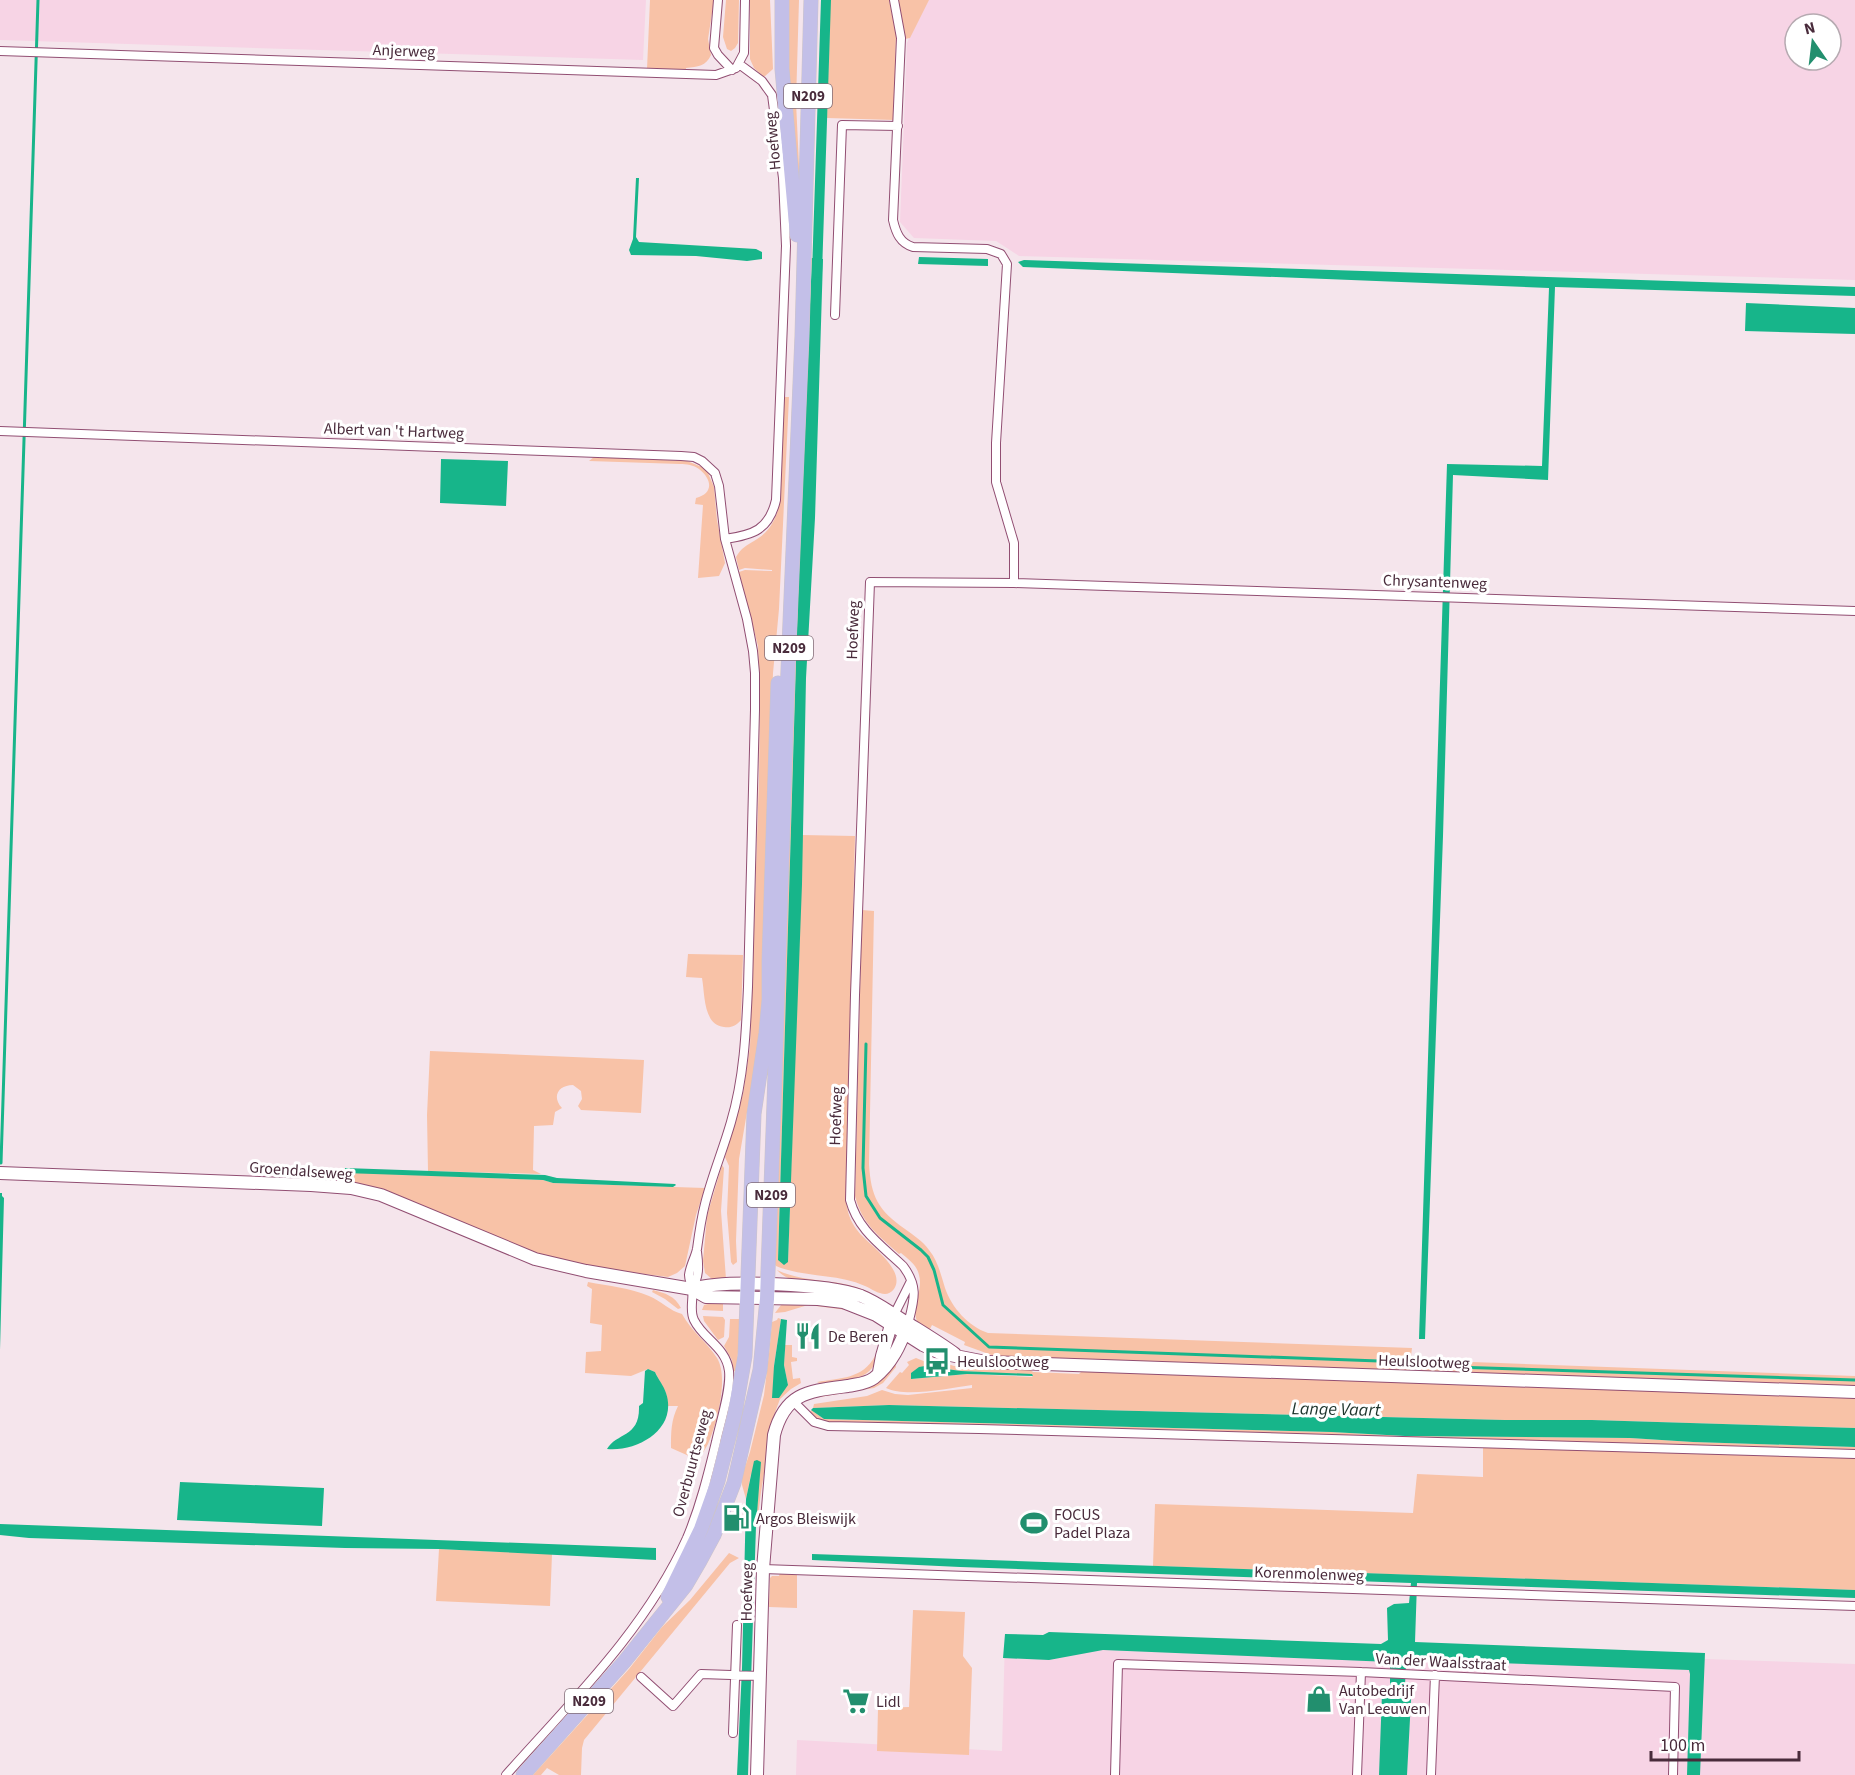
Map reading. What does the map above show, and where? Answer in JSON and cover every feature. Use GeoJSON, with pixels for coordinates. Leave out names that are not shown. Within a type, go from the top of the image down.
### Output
{"type":"FeatureCollection","features":[{"type":"Feature","properties":{"kind":"main road","name":"Hoefweg"},"geometry":{"type":"LineString","coordinates":[[747,1292],[754,1114],[769,1000],[776,751],[797,235],[782,69],[782,0]]}},
{"type":"Feature","properties":{"kind":"main road","name":"Hoefweg"},"geometry":{"type":"LineString","coordinates":[[767,1292],[802,336],[811,0]]}},
{"type":"Feature","properties":{"kind":"main road","name":"Overbuurtseweg"},"geometry":{"type":"LineString","coordinates":[[653,1625],[693,1547],[718,1481],[735,1413],[745,1356],[747,1292]]}},
{"type":"Feature","properties":{"kind":"main road","name":"Overbuurtseweg"},"geometry":{"type":"LineString","coordinates":[[523,1775],[624,1662],[686,1585],[714,1535],[734,1483],[760,1370],[767,1292]]}},
{"type":"Feature","properties":{"kind":"street"},"geometry":{"type":"LineString","coordinates":[[718,0],[714,48],[718,56],[732,70],[739,64],[744,52],[745,0]]}},
{"type":"Feature","properties":{"kind":"street"},"geometry":{"type":"LineString","coordinates":[[894,0],[901,38],[893,220],[895,229],[902,241],[913,247],[987,249],[1001,254],[1007,264],[996,443],[996,482],[1014,543],[1014,583]]}},
{"type":"Feature","properties":{"kind":"street","name":"Anjerweg"},"geometry":{"type":"LineString","coordinates":[[0,51],[686,75],[716,75],[732,70]]}},
{"type":"Feature","properties":{"kind":"street","name":"Hoefweg"},"geometry":{"type":"LineString","coordinates":[[725,539],[751,534],[764,526],[776,501],[786,246],[783,178],[772,95],[762,81],[739,64]]}},
{"type":"Feature","properties":{"kind":"street"},"geometry":{"type":"LineString","coordinates":[[835,315],[842,125],[898,126]]}},
{"type":"Feature","properties":{"kind":"street","name":"Albert van 't Hartweg"},"geometry":{"type":"LineString","coordinates":[[0,431],[694,457],[715,473],[719,486],[725,539]]}},
{"type":"Feature","properties":{"kind":"street"},"geometry":{"type":"LineString","coordinates":[[692,1289],[698,1279],[699,1266],[696,1250],[705,1205],[736,1101],[743,1065],[747,1020],[755,673],[747,619],[725,539]]}},
{"type":"Feature","properties":{"kind":"street","name":"Hoefweg"},"geometry":{"type":"LineString","coordinates":[[911,1281],[903,1266],[875,1241],[858,1221],[850,1200],[870,582],[1014,583]]}},
{"type":"Feature","properties":{"kind":"street","name":"Chrysantenweg"},"geometry":{"type":"LineString","coordinates":[[1014,583],[1855,611]]}},
{"type":"Feature","properties":{"kind":"street","name":"Groendalseweg"},"geometry":{"type":"LineString","coordinates":[[0,1173],[351,1188],[390,1198],[535,1259],[586,1271],[692,1289],[707,1285],[747,1292],[767,1292]]}},
{"type":"Feature","properties":{"kind":"street"},"geometry":{"type":"LineString","coordinates":[[879,1372],[893,1319],[911,1281]]}},
{"type":"Feature","properties":{"kind":"street"},"geometry":{"type":"LineString","coordinates":[[911,1281],[915,1288],[915,1296],[906,1328],[892,1360],[874,1378],[866,1382],[810,1392],[793,1401],[814,1422],[828,1426],[1855,1454]]}},
{"type":"Feature","properties":{"kind":"street","name":"Heulslootweg"},"geometry":{"type":"LineString","coordinates":[[767,1292],[824,1288],[860,1296],[881,1306],[923,1345],[940,1353],[986,1362],[1855,1392]]}},
{"type":"Feature","properties":{"kind":"street","name":"Overbuurtseweg"},"geometry":{"type":"LineString","coordinates":[[506,1775],[638,1623],[658,1594],[688,1536],[705,1487],[726,1400],[729,1372],[725,1358],[717,1346],[694,1321],[692,1289]]}},
{"type":"Feature","properties":{"kind":"street","name":"Hoefweg"},"geometry":{"type":"LineString","coordinates":[[757,1775],[757,1675],[774,1435],[783,1412],[793,1401]]}},
{"type":"Feature","properties":{"kind":"street","name":"Korenmolenweg"},"geometry":{"type":"LineString","coordinates":[[763,1569],[1855,1606]]}},
{"type":"Feature","properties":{"kind":"street","name":"Hoefweg"},"geometry":{"type":"LineString","coordinates":[[733,1733],[738,1675],[737,1625]]}},
{"type":"Feature","properties":{"kind":"street","name":"Van der Waalsstraat"},"geometry":{"type":"LineString","coordinates":[[1115,1775],[1118,1664],[1390,1673],[1675,1687],[1673,1775]]}},
{"type":"Feature","properties":{"kind":"street"},"geometry":{"type":"LineString","coordinates":[[1358,1775],[1361,1672]]}},
{"type":"Feature","properties":{"kind":"street"},"geometry":{"type":"LineString","coordinates":[[640,1677],[674,1706],[701,1674],[757,1675]]}},
{"type":"Feature","properties":{"kind":"street"},"geometry":{"type":"LineString","coordinates":[[1431,1775],[1435,1675]]}},
{"type":"Feature","properties":{"kind":"shaded area"},"geometry":{"type":"Polygon","coordinates":[[[0,0],[646,0],[643,60],[0,40],[0,0]]]}},
{"type":"Feature","properties":{"kind":"shaded area"},"geometry":{"type":"Polygon","coordinates":[[[650,0],[714,0],[708,39],[711,55],[707,62],[686,68],[686,70],[647,69],[650,0]]]}},
{"type":"Feature","properties":{"kind":"shaded area"},"geometry":{"type":"Polygon","coordinates":[[[726,0],[739,0],[738,43],[731,51],[727,49],[723,37],[726,0]]]}},
{"type":"Feature","properties":{"kind":"shaded area"},"geometry":{"type":"Polygon","coordinates":[[[750,0],[770,0],[773,69],[764,77],[754,68],[750,59],[750,0]]]}},
{"type":"Feature","properties":{"kind":"shaded area"},"geometry":{"type":"Polygon","coordinates":[[[786,0],[799,0],[796,102],[801,207],[789,78],[786,0]]]}},
{"type":"Feature","properties":{"kind":"shaded area"},"geometry":{"type":"Polygon","coordinates":[[[830,0],[889,0],[896,34],[894,120],[827,118],[830,0]]]}},
{"type":"Feature","properties":{"kind":"shaded area"},"geometry":{"type":"Polygon","coordinates":[[[898,0],[929,0],[910,38],[905,39],[898,0]]]}},
{"type":"Feature","properties":{"kind":"shaded area"},"geometry":{"type":"Polygon","coordinates":[[[926,0],[1855,0],[1855,280],[1019,256],[996,241],[914,238],[900,222],[907,43],[926,0]]]}},
{"type":"Feature","properties":{"kind":"shaded area"},"geometry":{"type":"Polygon","coordinates":[[[636,178],[639,178],[636,237],[639,242],[756,249],[762,252],[762,259],[747,261],[696,256],[631,255],[629,250],[633,239],[636,178]]]}},
{"type":"Feature","properties":{"kind":"shaded area"},"geometry":{"type":"Polygon","coordinates":[[[808,257],[812,258],[799,562],[778,1260],[788,1262],[802,835],[855,836],[846,1200],[849,1216],[855,1227],[884,1257],[895,1273],[897,1281],[894,1289],[887,1294],[843,1279],[787,1270],[776,1266],[773,1261],[808,257]]]}},
{"type":"Feature","properties":{"kind":"shaded area"},"geometry":{"type":"Polygon","coordinates":[[[919,257],[988,259],[988,266],[918,264],[919,257]]]}},
{"type":"Feature","properties":{"kind":"shaded area"},"geometry":{"type":"Polygon","coordinates":[[[812,258],[823,259],[815,518],[806,678],[802,884],[788,1262],[784,1265],[778,1260],[799,562],[812,258]]]}},
{"type":"Feature","properties":{"kind":"shaded area"},"geometry":{"type":"Polygon","coordinates":[[[1024,260],[1855,287],[1855,296],[1555,287],[1548,480],[1453,475],[1425,1339],[1419,1339],[1447,464],[1542,466],[1549,288],[1023,267],[1018,262],[1024,260]]]}},
{"type":"Feature","properties":{"kind":"shaded area"},"geometry":{"type":"Polygon","coordinates":[[[1746,303],[1855,308],[1855,334],[1745,331],[1746,303]]]}},
{"type":"Feature","properties":{"kind":"shaded area"},"geometry":{"type":"Polygon","coordinates":[[[784,397],[789,397],[779,609],[773,673],[762,1002],[759,1042],[739,1159],[737,1262],[733,1265],[727,1213],[729,1166],[725,1157],[743,1094],[750,1047],[760,699],[758,646],[739,572],[745,570],[772,571],[745,568],[739,570],[736,557],[744,547],[764,533],[772,524],[777,513],[780,501],[784,397]]]}},
{"type":"Feature","properties":{"kind":"shaded area"},"geometry":{"type":"Polygon","coordinates":[[[594,457],[687,461],[702,467],[708,473],[714,487],[725,563],[719,576],[698,578],[703,505],[695,504],[696,498],[708,490],[709,482],[704,473],[685,464],[589,461],[594,457]]]}},
{"type":"Feature","properties":{"kind":"shaded area"},"geometry":{"type":"Polygon","coordinates":[[[441,459],[508,461],[506,506],[440,503],[441,459]]]}},
{"type":"Feature","properties":{"kind":"shaded area"},"geometry":{"type":"Polygon","coordinates":[[[862,910],[874,911],[869,1164],[874,1194],[888,1215],[927,1247],[939,1268],[948,1295],[956,1309],[967,1321],[988,1333],[1412,1348],[1409,1372],[997,1357],[964,1345],[965,1342],[932,1325],[929,1331],[919,1325],[915,1312],[920,1288],[918,1271],[909,1260],[884,1241],[866,1222],[855,1196],[862,910]]]}},
{"type":"Feature","properties":{"kind":"shaded area"},"geometry":{"type":"Polygon","coordinates":[[[688,954],[743,955],[741,1020],[735,1025],[724,1027],[712,1021],[706,1008],[702,978],[686,977],[688,954]]]}},
{"type":"Feature","properties":{"kind":"shaded area"},"geometry":{"type":"Polygon","coordinates":[[[430,1051],[644,1060],[641,1113],[581,1110],[578,1106],[582,1099],[581,1091],[573,1085],[568,1085],[558,1092],[557,1099],[562,1108],[555,1112],[553,1125],[534,1126],[533,1170],[541,1174],[428,1171],[427,1115],[430,1051]]]}},
{"type":"Feature","properties":{"kind":"shaded area"},"geometry":{"type":"Polygon","coordinates":[[[722,1165],[724,1168],[721,1211],[726,1279],[713,1280],[705,1273],[703,1261],[707,1216],[722,1165]]]}},
{"type":"Feature","properties":{"kind":"shaded area"},"geometry":{"type":"Polygon","coordinates":[[[345,1168],[545,1175],[557,1178],[676,1185],[673,1187],[553,1183],[543,1180],[345,1173],[345,1168]]]}},
{"type":"Feature","properties":{"kind":"shaded area"},"geometry":{"type":"Polygon","coordinates":[[[342,1169],[345,1172],[543,1180],[553,1183],[705,1188],[696,1215],[685,1266],[668,1277],[598,1268],[545,1257],[344,1182],[342,1169]]]}},
{"type":"Feature","properties":{"kind":"shaded area"},"geometry":{"type":"Polygon","coordinates":[[[0,1193],[4,1198],[0,1350],[0,1193]]]}},
{"type":"Feature","properties":{"kind":"shaded area"},"geometry":{"type":"Polygon","coordinates":[[[777,1270],[803,1278],[856,1287],[882,1300],[842,1285],[804,1282],[789,1278],[777,1270]]]}},
{"type":"Feature","properties":{"kind":"shaded area"},"geometry":{"type":"Polygon","coordinates":[[[588,1282],[642,1293],[682,1314],[717,1358],[722,1377],[718,1413],[707,1446],[698,1460],[671,1448],[671,1431],[678,1406],[668,1406],[666,1393],[655,1372],[648,1369],[631,1376],[585,1373],[586,1352],[601,1351],[602,1325],[590,1323],[592,1289],[587,1286],[588,1282]]]}},
{"type":"Feature","properties":{"kind":"shaded area"},"geometry":{"type":"Polygon","coordinates":[[[653,1290],[673,1298],[681,1308],[678,1309],[652,1292],[653,1290]]]}},
{"type":"Feature","properties":{"kind":"shaded area"},"geometry":{"type":"Polygon","coordinates":[[[793,1302],[850,1308],[847,1310],[808,1305],[775,1313],[781,1305],[793,1302]]]}},
{"type":"Feature","properties":{"kind":"shaded area"},"geometry":{"type":"Polygon","coordinates":[[[723,1304],[723,1311],[702,1310],[704,1305],[723,1304]]]}},
{"type":"Feature","properties":{"kind":"shaded area"},"geometry":{"type":"Polygon","coordinates":[[[703,1316],[723,1317],[725,1320],[724,1337],[718,1340],[704,1321],[703,1316]]]}},
{"type":"Feature","properties":{"kind":"shaded area"},"geometry":{"type":"Polygon","coordinates":[[[778,1318],[781,1319],[774,1366],[788,1385],[784,1365],[785,1345],[792,1345],[792,1357],[797,1358],[797,1361],[791,1362],[793,1379],[800,1378],[801,1383],[780,1399],[773,1418],[758,1517],[756,1516],[758,1495],[751,1474],[746,1499],[742,1476],[764,1395],[772,1322],[778,1318]]]}},
{"type":"Feature","properties":{"kind":"shaded area"},"geometry":{"type":"Polygon","coordinates":[[[730,1319],[739,1319],[741,1326],[736,1371],[733,1371],[732,1360],[724,1346],[729,1337],[730,1319]]]}},
{"type":"Feature","properties":{"kind":"shaded area"},"geometry":{"type":"Polygon","coordinates":[[[781,1319],[787,1320],[784,1365],[788,1385],[779,1398],[772,1398],[774,1366],[781,1319]]]}},
{"type":"Feature","properties":{"kind":"shaded area"},"geometry":{"type":"Polygon","coordinates":[[[877,1356],[874,1365],[869,1371],[855,1379],[821,1384],[817,1382],[857,1373],[870,1364],[877,1356]]]}},
{"type":"Feature","properties":{"kind":"shaded area"},"geometry":{"type":"Polygon","coordinates":[[[916,1358],[931,1364],[932,1362],[954,1366],[1029,1368],[1033,1372],[1079,1374],[1083,1370],[1855,1397],[1855,1428],[889,1405],[813,1408],[814,1404],[867,1396],[882,1390],[908,1395],[972,1388],[972,1385],[905,1392],[886,1388],[909,1365],[907,1362],[916,1358]],[[925,1366],[911,1379],[967,1374],[1032,1377],[1033,1375],[961,1371],[925,1366]]]}},
{"type":"Feature","properties":{"kind":"shaded area"},"geometry":{"type":"Polygon","coordinates":[[[1418,1360],[1855,1376],[1855,1387],[1422,1372],[1418,1360]]]}},
{"type":"Feature","properties":{"kind":"shaded area"},"geometry":{"type":"Polygon","coordinates":[[[895,1363],[896,1367],[883,1383],[874,1388],[814,1398],[869,1387],[887,1375],[895,1363]]]}},
{"type":"Feature","properties":{"kind":"shaded area"},"geometry":{"type":"Polygon","coordinates":[[[925,1366],[961,1371],[1032,1374],[1033,1376],[967,1374],[911,1379],[911,1373],[925,1366]]]}},
{"type":"Feature","properties":{"kind":"shaded area"},"geometry":{"type":"Polygon","coordinates":[[[648,1369],[655,1372],[665,1390],[668,1406],[661,1427],[653,1436],[631,1447],[607,1449],[636,1424],[639,1406],[643,1403],[645,1371],[648,1369]]]}},
{"type":"Feature","properties":{"kind":"shaded area"},"geometry":{"type":"Polygon","coordinates":[[[889,1405],[1855,1428],[1855,1447],[1630,1438],[1405,1436],[1331,1432],[824,1419],[811,1410],[813,1408],[889,1405]]]}},
{"type":"Feature","properties":{"kind":"shaded area"},"geometry":{"type":"Polygon","coordinates":[[[811,1410],[824,1419],[1331,1432],[1405,1436],[1630,1438],[1855,1447],[1855,1452],[828,1424],[816,1419],[810,1412],[811,1410]]]}},
{"type":"Feature","properties":{"kind":"shaded area"},"geometry":{"type":"Polygon","coordinates":[[[1483,1446],[1855,1456],[1855,1590],[1153,1566],[1155,1504],[1413,1513],[1417,1474],[1483,1477],[1483,1446]]]}},
{"type":"Feature","properties":{"kind":"shaded area"},"geometry":{"type":"Polygon","coordinates":[[[754,1461],[761,1462],[756,1526],[748,1775],[737,1775],[746,1499],[754,1461]]]}},
{"type":"Feature","properties":{"kind":"shaded area"},"geometry":{"type":"Polygon","coordinates":[[[180,1482],[324,1488],[322,1526],[177,1520],[180,1482]]]}},
{"type":"Feature","properties":{"kind":"shaded area"},"geometry":{"type":"Polygon","coordinates":[[[0,1524],[656,1548],[656,1560],[439,1549],[29,1538],[0,1535],[0,1524]]]}},
{"type":"Feature","properties":{"kind":"shaded area"},"geometry":{"type":"Polygon","coordinates":[[[439,1549],[552,1554],[550,1606],[436,1601],[439,1549]]]}},
{"type":"Feature","properties":{"kind":"shaded area"},"geometry":{"type":"Polygon","coordinates":[[[729,1553],[739,1558],[730,1563],[584,1740],[581,1775],[559,1775],[547,1768],[541,1775],[533,1775],[629,1669],[662,1627],[690,1600],[729,1553]]]}},
{"type":"Feature","properties":{"kind":"shaded area"},"geometry":{"type":"Polygon","coordinates":[[[812,1554],[1855,1590],[1855,1598],[1417,1583],[1415,1642],[1705,1653],[1700,1775],[1687,1775],[1689,1670],[1412,1660],[1406,1663],[1405,1685],[1411,1700],[1407,1775],[1379,1775],[1382,1693],[1390,1687],[1390,1662],[1103,1650],[1049,1660],[1003,1658],[1005,1634],[1043,1635],[1049,1632],[1381,1644],[1388,1640],[1387,1608],[1394,1604],[1409,1603],[1411,1583],[812,1560],[812,1554]]]}},
{"type":"Feature","properties":{"kind":"shaded area"},"geometry":{"type":"Polygon","coordinates":[[[780,1573],[797,1574],[797,1608],[769,1607],[770,1578],[779,1576],[780,1573]]]}},
{"type":"Feature","properties":{"kind":"shaded area"},"geometry":{"type":"Polygon","coordinates":[[[913,1610],[965,1612],[963,1656],[972,1668],[969,1755],[877,1751],[878,1708],[909,1707],[913,1610]]]}},
{"type":"Feature","properties":{"kind":"shaded area"},"geometry":{"type":"Polygon","coordinates":[[[1005,1636],[1855,1664],[1855,1775],[796,1775],[797,1740],[1002,1751],[1005,1636]]]}},
{"type":"Feature","properties":{"kind":"waterway"},"geometry":{"type":"LineString","coordinates":[[1,1163],[38,0]]}},
{"type":"Feature","properties":{"kind":"waterway"},"geometry":{"type":"LineString","coordinates":[[817,273],[826,0]]}},
{"type":"Feature","properties":{"kind":"waterway"},"geometry":{"type":"LineString","coordinates":[[866,1044],[863,1168],[866,1196],[880,1218],[928,1257],[934,1270],[943,1305],[989,1347],[1406,1362]]}},
{"type":"Feature","properties":{"kind":"waterway"},"geometry":{"type":"LineString","coordinates":[[1422,1366],[1855,1380]]}},
{"type":"Feature","properties":{"kind":"place","name":"De Beren"},"geometry":{"type":"Point","coordinates":[808,1336]}},
{"type":"Feature","properties":{"kind":"place","name":"Heulslootweg"},"geometry":{"type":"Point","coordinates":[937,1361]}},
{"type":"Feature","properties":{"kind":"place","name":"Argos Bleiswijk"},"geometry":{"type":"Point","coordinates":[736,1518]}},
{"type":"Feature","properties":{"kind":"place","name":"FOCUS Padel Plaza"},"geometry":{"type":"Point","coordinates":[1034,1523]}},
{"type":"Feature","properties":{"kind":"place","name":"Autobedrijf Van Leeuwen"},"geometry":{"type":"Point","coordinates":[1319,1699]}},
{"type":"Feature","properties":{"kind":"place","name":"Lidl"},"geometry":{"type":"Point","coordinates":[856,1701]}},
{"type":"Feature","properties":{"kind":"water label","name":"Lange Vaart"},"geometry":{"type":"Point","coordinates":[1336,1409]}}]}
